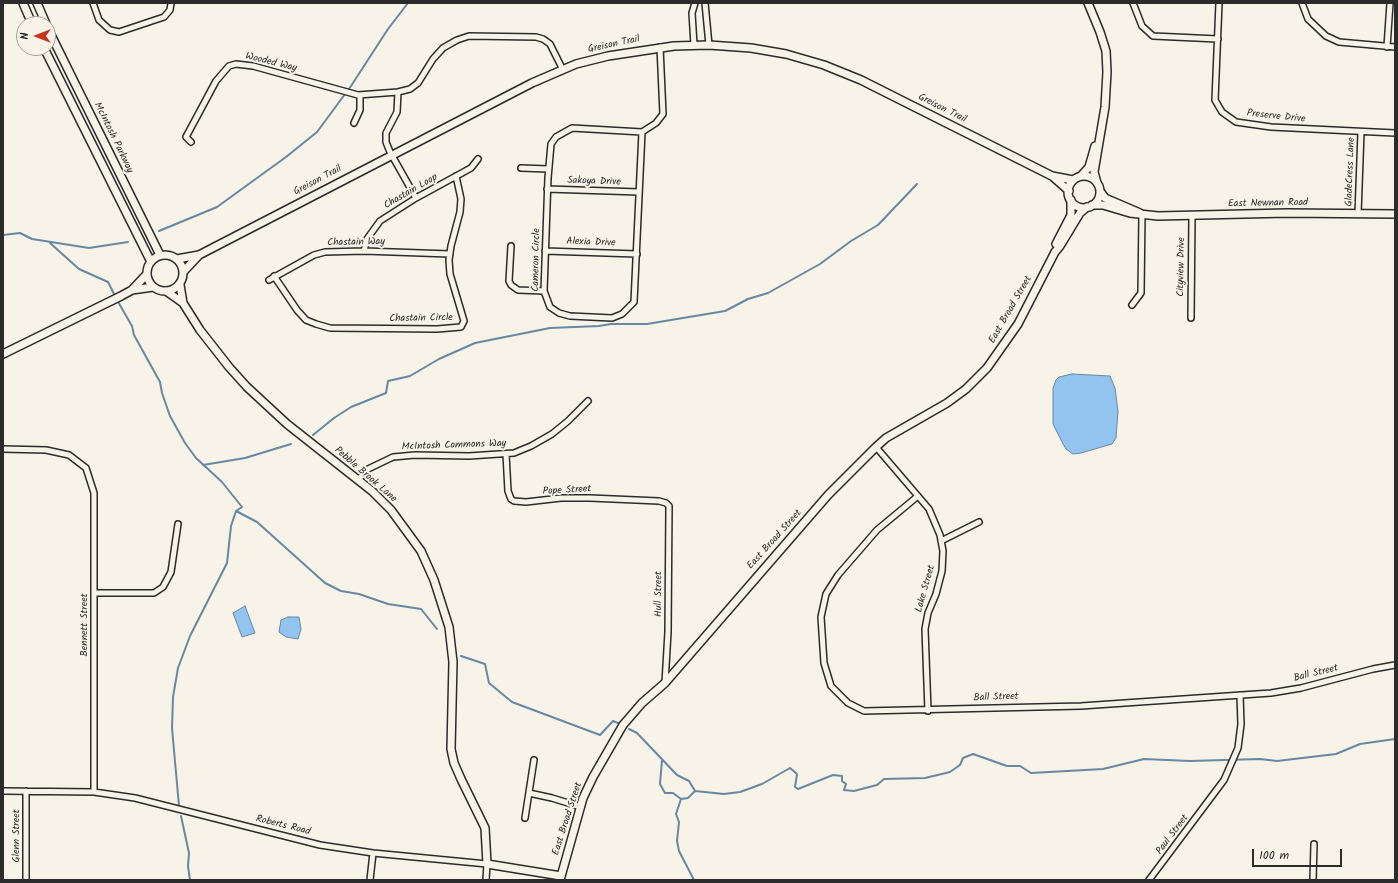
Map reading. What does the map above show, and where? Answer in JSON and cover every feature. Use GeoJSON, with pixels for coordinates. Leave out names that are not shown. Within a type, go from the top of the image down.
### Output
{"type":"FeatureCollection","features":[{"type":"Feature","properties":{"kind":"street"},"geometry":{"type":"LineString","coordinates":[[23,3],[29,16]]}},
{"type":"Feature","properties":{"kind":"street"},"geometry":{"type":"LineString","coordinates":[[37,3],[43,16]]}},
{"type":"Feature","properties":{"kind":"street"},"geometry":{"type":"LineString","coordinates":[[93,3],[99,20],[110,30],[119,32],[164,17],[170,10],[171,3]]}},
{"type":"Feature","properties":{"kind":"street"},"geometry":{"type":"LineString","coordinates":[[694,45],[692,14],[695,3]]}},
{"type":"Feature","properties":{"kind":"street"},"geometry":{"type":"LineString","coordinates":[[705,3],[709,45]]}},
{"type":"Feature","properties":{"kind":"street"},"geometry":{"type":"LineString","coordinates":[[1088,3],[1106,51],[1107,86],[1094,172],[1100,191]]}},
{"type":"Feature","properties":{"kind":"street"},"geometry":{"type":"LineString","coordinates":[[1133,3],[1142,26],[1153,36],[1218,39]]}},
{"type":"Feature","properties":{"kind":"street","name":"Preserve Drive"},"geometry":{"type":"LineString","coordinates":[[1219,3],[1215,100],[1222,112],[1236,122],[1271,127],[1395,133]]}},
{"type":"Feature","properties":{"kind":"street"},"geometry":{"type":"LineString","coordinates":[[1302,3],[1308,19],[1326,36],[1339,42],[1395,47]]}},
{"type":"Feature","properties":{"kind":"street"},"geometry":{"type":"LineString","coordinates":[[1387,47],[1390,3]]}},
{"type":"Feature","properties":{"kind":"street","name":"Wooded Way"},"geometry":{"type":"LineString","coordinates":[[191,142],[186,137],[216,81],[229,66],[236,64],[259,67],[360,95],[398,92],[410,89],[418,83],[433,59],[443,48],[456,40],[469,36],[536,37],[543,39],[550,44],[563,70]]}},
{"type":"Feature","properties":{"kind":"street","name":"McIntosh Parkway"},"geometry":{"type":"LineString","coordinates":[[56,45],[160,255]]}},
{"type":"Feature","properties":{"kind":"street","name":"Greison Trail"},"geometry":{"type":"LineString","coordinates":[[177,259],[199,255],[532,83],[563,70],[608,56],[660,47],[709,45],[751,48],[786,54],[824,65],[861,80],[1052,176],[1069,191]]}},
{"type":"Feature","properties":{"kind":"street"},"geometry":{"type":"LineString","coordinates":[[642,132],[656,123],[663,114],[660,47]]}},
{"type":"Feature","properties":{"kind":"street"},"geometry":{"type":"LineString","coordinates":[[48,56],[151,262]]}},
{"type":"Feature","properties":{"kind":"street"},"geometry":{"type":"LineString","coordinates":[[398,92],[397,112],[386,133],[388,148],[416,198]]}},
{"type":"Feature","properties":{"kind":"street"},"geometry":{"type":"LineString","coordinates":[[354,123],[360,110],[360,95]]}},
{"type":"Feature","properties":{"kind":"street","name":"Cameron Circle"},"geometry":{"type":"LineString","coordinates":[[572,128],[642,132],[634,302],[622,314],[612,318],[570,316],[558,313],[550,307],[544,291],[547,189],[551,144],[556,137],[572,128]]}},
{"type":"Feature","properties":{"kind":"street"},"geometry":{"type":"LineString","coordinates":[[1069,191],[1074,180],[1081,176],[1089,166],[1101,131]]}},
{"type":"Feature","properties":{"kind":"street","name":"GladeCress Lane"},"geometry":{"type":"LineString","coordinates":[[1358,214],[1361,132]]}},
{"type":"Feature","properties":{"kind":"street","name":"Chastain Loop"},"geometry":{"type":"LineString","coordinates":[[364,251],[367,240],[380,221],[416,198],[471,168],[478,159]]}},
{"type":"Feature","properties":{"kind":"street"},"geometry":{"type":"LineString","coordinates":[[521,168],[548,169]]}},
{"type":"Feature","properties":{"kind":"street","name":"Chastain Circle"},"geometry":{"type":"LineString","coordinates":[[271,278],[306,320],[330,328],[461,327],[464,321],[450,274],[450,254],[460,212],[461,199],[456,176]]}},
{"type":"Feature","properties":{"kind":"street","name":"Greison Trail"},"geometry":{"type":"LineString","coordinates":[[1052,176],[1074,180]]}},
{"type":"Feature","properties":{"kind":"street"},"geometry":{"type":"LineString","coordinates":[[1081,176],[1090,177],[1097,183]]}},
{"type":"Feature","properties":{"kind":"street","name":"Sakoya Drive"},"geometry":{"type":"LineString","coordinates":[[547,189],[639,192]]}},
{"type":"Feature","properties":{"kind":"street","name":"East Broad Street"},"geometry":{"type":"LineString","coordinates":[[1055,252],[1056,244],[1071,215],[1072,200],[1069,191]]}},
{"type":"Feature","properties":{"kind":"street","name":"East Newnan Road"},"geometry":{"type":"LineString","coordinates":[[1100,191],[1105,198],[1132,208],[1142,214]]}},
{"type":"Feature","properties":{"kind":"street","name":"East Broad Street"},"geometry":{"type":"LineString","coordinates":[[560,878],[581,806],[593,777],[623,725],[642,703],[665,682],[818,507],[876,447],[886,438],[947,403],[966,389],[987,368],[1018,324],[1055,252],[1080,213],[1098,199],[1100,191]]}},
{"type":"Feature","properties":{"kind":"street"},"geometry":{"type":"LineString","coordinates":[[1072,200],[1078,206],[1090,206]]}},
{"type":"Feature","properties":{"kind":"street","name":"East Newnan Road"},"geometry":{"type":"LineString","coordinates":[[1090,206],[1158,216],[1287,213],[1395,214]]}},
{"type":"Feature","properties":{"kind":"street"},"geometry":{"type":"LineString","coordinates":[[1132,305],[1142,293],[1142,214]]}},
{"type":"Feature","properties":{"kind":"street","name":"Cityview Drive"},"geometry":{"type":"LineString","coordinates":[[1191,318],[1192,216]]}},
{"type":"Feature","properties":{"kind":"street"},"geometry":{"type":"LineString","coordinates":[[511,246],[509,281],[511,285],[518,290],[544,291]]}},
{"type":"Feature","properties":{"kind":"street","name":"Alexia Drive"},"geometry":{"type":"LineString","coordinates":[[545,250],[637,254]]}},
{"type":"Feature","properties":{"kind":"street","name":"Chastain Way"},"geometry":{"type":"LineString","coordinates":[[271,278],[314,254],[364,251],[450,254]]}},
{"type":"Feature","properties":{"kind":"street"},"geometry":{"type":"LineString","coordinates":[[3,354],[132,290],[147,274],[151,262],[160,255],[172,256],[177,259],[184,271],[180,285],[176,288],[166,291],[153,287],[132,290]]}},
{"type":"Feature","properties":{"kind":"street","name":"Greison Trail"},"geometry":{"type":"LineString","coordinates":[[184,271],[199,255]]}},
{"type":"Feature","properties":{"kind":"street"},"geometry":{"type":"LineString","coordinates":[[147,274],[153,287]]}},
{"type":"Feature","properties":{"kind":"street","name":"Pebble Brook Lane"},"geometry":{"type":"LineString","coordinates":[[180,285],[183,303]]}},
{"type":"Feature","properties":{"kind":"street","name":"Pebble Brook Lane"},"geometry":{"type":"LineString","coordinates":[[166,291],[183,303],[211,345],[247,387],[287,424],[358,480],[391,510],[412,538],[424,558],[445,608],[449,627],[453,662],[451,749],[454,763],[485,828],[487,864]]}},
{"type":"Feature","properties":{"kind":"street","name":"McIntosh Commons Way"},"geometry":{"type":"LineString","coordinates":[[358,480],[368,469],[393,457],[415,455],[506,454],[531,446],[552,434],[568,421],[588,401]]}},
{"type":"Feature","properties":{"kind":"street","name":"Lake Street"},"geometry":{"type":"LineString","coordinates":[[876,447],[929,509],[941,541],[942,571],[936,594],[928,613],[925,629],[928,711]]}},
{"type":"Feature","properties":{"kind":"street","name":"Bennett Street"},"geometry":{"type":"LineString","coordinates":[[3,449],[46,450],[68,456],[86,468],[94,493],[94,792]]}},
{"type":"Feature","properties":{"kind":"street","name":"Pope Street"},"geometry":{"type":"LineString","coordinates":[[506,454],[508,491],[511,499],[514,501],[526,502],[561,498],[590,498],[659,501],[666,503],[669,506]]}},
{"type":"Feature","properties":{"kind":"street","name":"Ball Street"},"geometry":{"type":"LineString","coordinates":[[918,496],[877,530],[838,575],[826,594],[821,624],[824,663],[831,686],[848,702],[864,711],[928,711],[970,708],[1081,706],[1271,693],[1301,688],[1373,669],[1395,665]]}},
{"type":"Feature","properties":{"kind":"street","name":"Hull Street"},"geometry":{"type":"LineString","coordinates":[[665,682],[668,632],[669,506]]}},
{"type":"Feature","properties":{"kind":"street"},"geometry":{"type":"LineString","coordinates":[[941,541],[979,522]]}},
{"type":"Feature","properties":{"kind":"street"},"geometry":{"type":"LineString","coordinates":[[95,593],[154,593],[163,587],[171,572],[178,524]]}},
{"type":"Feature","properties":{"kind":"street","name":"Paul Street"},"geometry":{"type":"LineString","coordinates":[[1149,880],[1211,800],[1224,780],[1238,748],[1241,724],[1240,695]]}},
{"type":"Feature","properties":{"kind":"street"},"geometry":{"type":"LineString","coordinates":[[525,818],[534,760]]}},
{"type":"Feature","properties":{"kind":"street","name":"Roberts Road"},"geometry":{"type":"LineString","coordinates":[[3,791],[94,792],[135,798],[320,845],[373,853],[487,864],[560,878]]}},
{"type":"Feature","properties":{"kind":"street","name":"Glenn Street"},"geometry":{"type":"LineString","coordinates":[[26,791],[26,880]]}},
{"type":"Feature","properties":{"kind":"street"},"geometry":{"type":"LineString","coordinates":[[529,793],[581,806]]}},
{"type":"Feature","properties":{"kind":"street"},"geometry":{"type":"LineString","coordinates":[[1314,844],[1314,880]]}},
{"type":"Feature","properties":{"kind":"street"},"geometry":{"type":"LineString","coordinates":[[370,880],[373,853]]}},
{"type":"Feature","properties":{"kind":"street"},"geometry":{"type":"LineString","coordinates":[[486,880],[487,864]]}},
{"type":"Feature","properties":{"kind":"water"},"geometry":{"type":"Polygon","coordinates":[[[1072,374],[1110,376],[1115,388],[1118,411],[1116,438],[1112,444],[1073,454],[1066,449],[1062,442],[1053,424],[1053,388],[1059,377],[1072,374]]]}},
{"type":"Feature","properties":{"kind":"water"},"geometry":{"type":"Polygon","coordinates":[[[245,606],[255,633],[242,637],[233,613],[245,606]]]}},
{"type":"Feature","properties":{"kind":"water"},"geometry":{"type":"Polygon","coordinates":[[[288,617],[299,617],[301,629],[298,639],[286,637],[279,632],[281,620],[288,617]]]}},
{"type":"Feature","properties":{"kind":"waterway"},"geometry":{"type":"LineString","coordinates":[[159,231],[217,207],[286,157],[317,132],[351,86],[388,29],[408,3]]}},
{"type":"Feature","properties":{"kind":"waterway"},"geometry":{"type":"LineString","coordinates":[[313,435],[334,418],[351,407],[386,393],[388,381],[410,376],[439,359],[475,343],[550,328],[599,326],[611,324],[647,324],[725,311],[748,299],[768,293],[820,264],[851,241],[878,225],[917,184]]}},
{"type":"Feature","properties":{"kind":"waterway"},"geometry":{"type":"LineString","coordinates":[[3,235],[20,233],[32,239],[89,248],[128,242]]}},
{"type":"Feature","properties":{"kind":"waterway"},"geometry":{"type":"LineString","coordinates":[[50,243],[79,269],[108,282],[115,296]]}},
{"type":"Feature","properties":{"kind":"waterway"},"geometry":{"type":"LineString","coordinates":[[117,300],[132,326],[134,335],[160,382],[170,416],[185,443],[196,458],[222,482],[242,507],[236,511],[231,526],[227,563],[190,636],[178,668],[173,697],[172,728],[179,806]]}},
{"type":"Feature","properties":{"kind":"waterway"},"geometry":{"type":"LineString","coordinates":[[203,465],[245,458],[291,444]]}},
{"type":"Feature","properties":{"kind":"waterway"},"geometry":{"type":"LineString","coordinates":[[236,511],[257,522],[325,583],[341,591],[359,594],[388,604],[421,609],[437,629]]}},
{"type":"Feature","properties":{"kind":"waterway"},"geometry":{"type":"LineString","coordinates":[[461,656],[485,664],[489,683],[512,702],[600,735],[613,721],[618,723]]}},
{"type":"Feature","properties":{"kind":"waterway"},"geometry":{"type":"LineString","coordinates":[[629,729],[637,733],[677,775],[689,781],[695,791],[724,794],[740,792],[762,784],[790,768],[797,774],[795,787],[798,789],[833,775],[842,776],[842,781],[846,784],[844,790],[854,791],[877,785],[884,779],[925,778],[950,772],[960,765],[963,758],[973,754],[1007,766],[1020,766],[1031,773],[1103,769],[1144,759],[1190,761],[1260,759],[1277,761],[1336,754],[1360,744],[1395,739]]}},
{"type":"Feature","properties":{"kind":"waterway"},"geometry":{"type":"LineString","coordinates":[[662,760],[660,784],[665,793],[673,793],[681,799],[676,814],[679,822],[677,841],[679,851],[694,880]]}},
{"type":"Feature","properties":{"kind":"waterway"},"geometry":{"type":"LineString","coordinates":[[681,799],[688,798],[695,791]]}},
{"type":"Feature","properties":{"kind":"waterway"},"geometry":{"type":"LineString","coordinates":[[181,816],[189,853],[188,866],[190,880]]}}]}
